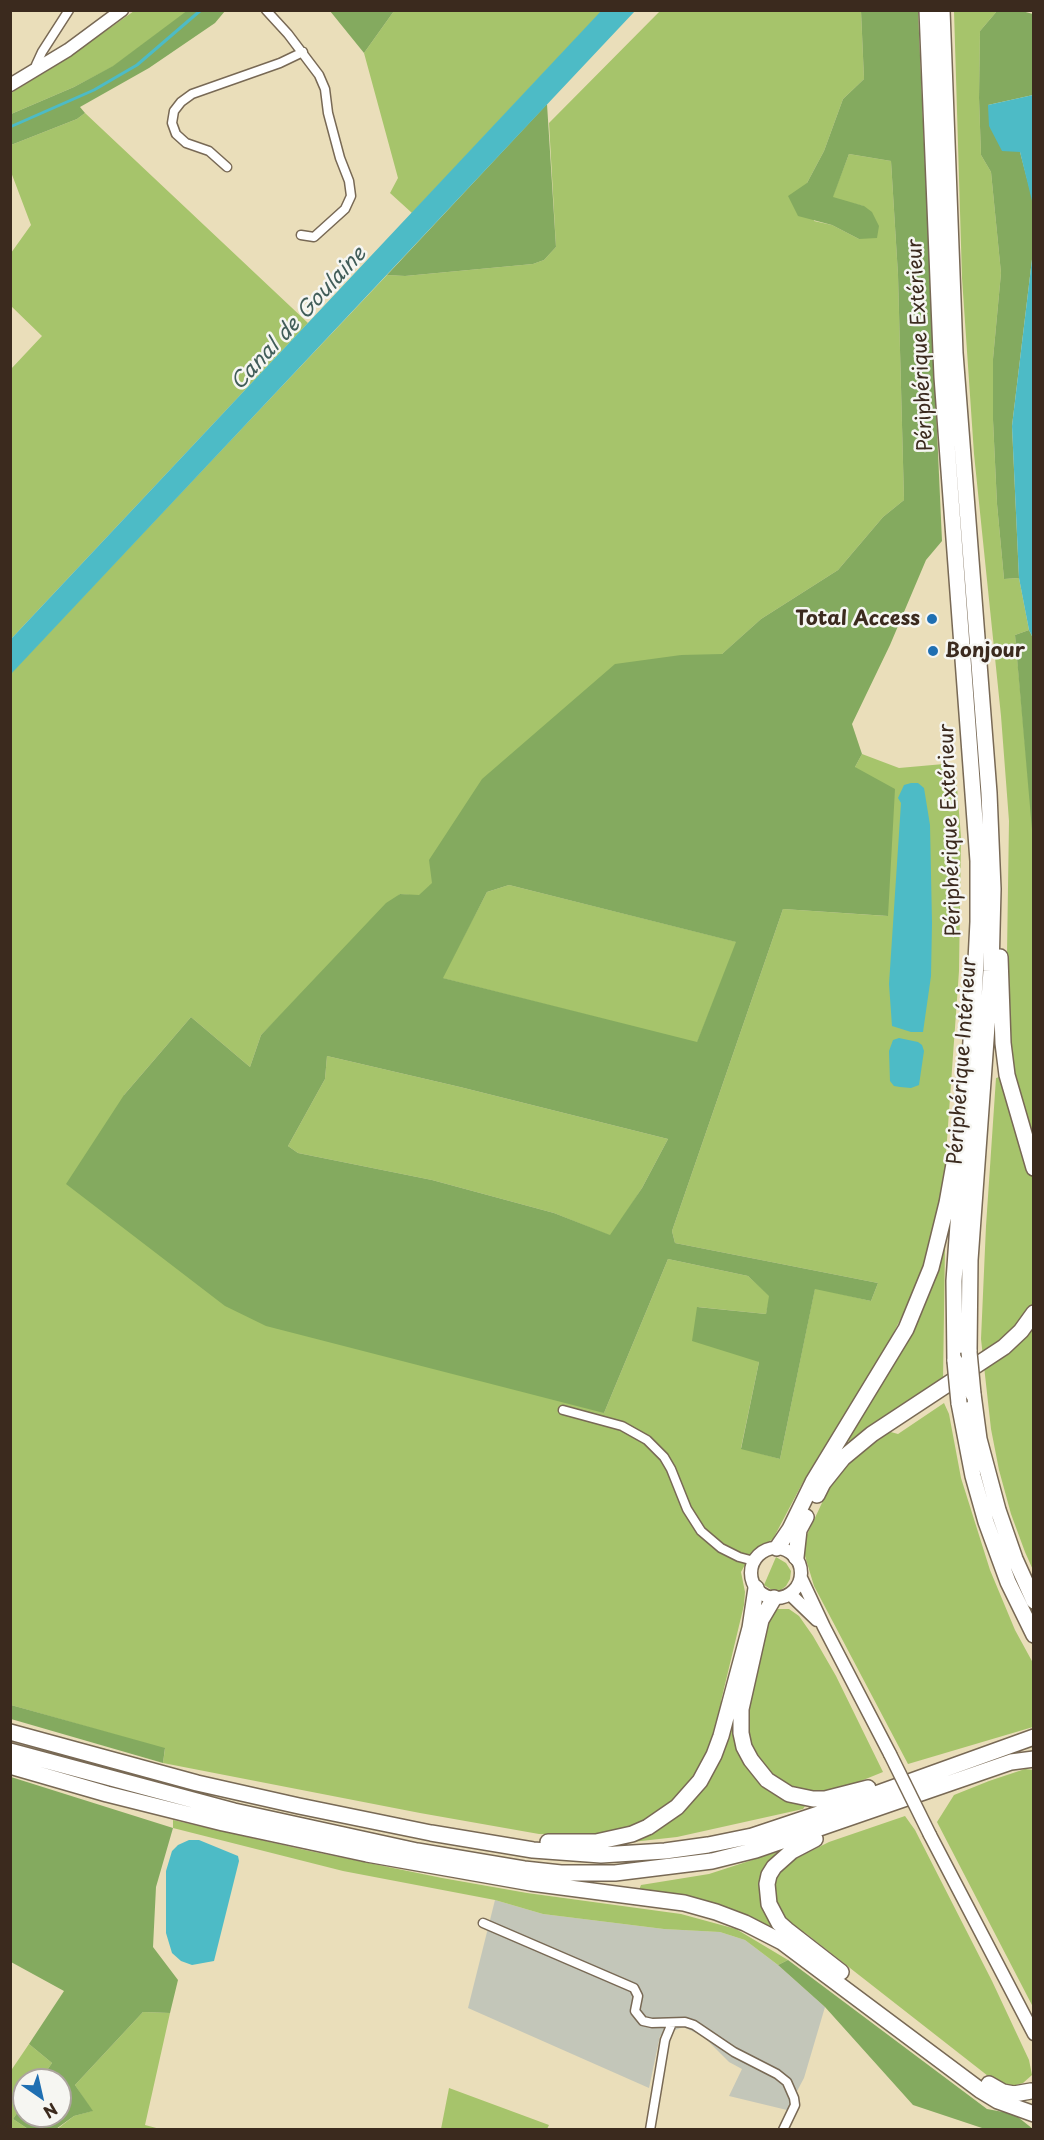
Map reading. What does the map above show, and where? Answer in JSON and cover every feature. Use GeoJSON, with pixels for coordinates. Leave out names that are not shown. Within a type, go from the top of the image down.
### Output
{"type":"FeatureCollection","features":[{"type":"Feature","properties":{"kind":"highway","name":"Périphérique Extérieur"},"geometry":{"type":"LineString","coordinates":[[927,10],[941,366],[978,861],[977,956],[954,1281],[955,1362],[959,1403],[973,1476],[986,1522],[1008,1582],[1034,1635]]}},
{"type":"Feature","properties":{"kind":"highway","name":"Périphérique Intérieur"},"geometry":{"type":"LineString","coordinates":[[942,10],[955,353],[989,793],[993,921],[970,1260],[969,1352],[979,1439],[998,1510],[1015,1559],[1034,1601]]}},
{"type":"Feature","properties":{"kind":"highway"},"geometry":{"type":"LineString","coordinates":[[993,921],[1000,939],[1003,1043],[1007,1075],[1034,1168]]}},
{"type":"Feature","properties":{"kind":"highway"},"geometry":{"type":"LineString","coordinates":[[777,1548],[790,1528],[813,1482],[890,1358],[919,1301],[931,1268],[947,1203],[958,1112],[968,1098]]}},
{"type":"Feature","properties":{"kind":"highway"},"geometry":{"type":"LineString","coordinates":[[796,1557],[799,1530],[824,1483],[843,1458],[872,1434],[1004,1347],[1021,1331],[1034,1313]]}},
{"type":"Feature","properties":{"kind":"highway"},"geometry":{"type":"LineString","coordinates":[[494,1843],[510,1838],[580,1843],[616,1839],[648,1827],[677,1807],[707,1770],[721,1736],[750,1628],[756,1588]]}},
{"type":"Feature","properties":{"kind":"highway"},"geometry":{"type":"LineString","coordinates":[[774,1598],[761,1620],[740,1721],[744,1747],[767,1780],[789,1794],[825,1799],[932,1773]]}},
{"type":"Feature","properties":{"kind":"highway"},"geometry":{"type":"LineString","coordinates":[[10,1732],[208,1785],[431,1833],[533,1850],[601,1855],[708,1845],[752,1836],[798,1822],[1034,1737]]}},
{"type":"Feature","properties":{"kind":"highway"},"geometry":{"type":"LineString","coordinates":[[10,1751],[234,1811],[328,1833],[417,1851],[561,1873],[615,1873],[712,1861],[756,1850],[811,1832],[1011,1762],[1034,1759]]}},
{"type":"Feature","properties":{"kind":"highway"},"geometry":{"type":"LineString","coordinates":[[10,1766],[107,1794],[222,1823],[367,1854],[521,1881],[684,1903],[716,1912],[745,1923],[782,1942],[981,2090],[998,2101],[1034,2113]]}},
{"type":"Feature","properties":{"kind":"highway"},"geometry":{"type":"LineString","coordinates":[[925,1792],[819,1837],[792,1851],[769,1875],[767,1894],[769,1904],[779,1923],[787,1930],[989,2083],[1004,2092],[1014,2094],[1032,2089]]}},
{"type":"Feature","properties":{"kind":"main road"},"geometry":{"type":"LineString","coordinates":[[10,85],[38,70],[122,10]]}},
{"type":"Feature","properties":{"kind":"main road"},"geometry":{"type":"LineString","coordinates":[[801,1578],[790,1594],[774,1598],[756,1588],[751,1574],[754,1561],[764,1551],[784,1549],[796,1557],[801,1569],[801,1578],[824,1627],[1032,2031],[1034,2044]]}},
{"type":"Feature","properties":{"kind":"main road"},"geometry":{"type":"LineString","coordinates":[[790,1594],[824,1627]]}},
{"type":"Feature","properties":{"kind":"main road"},"geometry":{"type":"LineString","coordinates":[[1032,2089],[1030,2099],[1034,2113]]}},
{"type":"Feature","properties":{"kind":"street"},"geometry":{"type":"LineString","coordinates":[[38,70],[36,65],[42,52],[69,10]]}},
{"type":"Feature","properties":{"kind":"street"},"geometry":{"type":"LineString","coordinates":[[266,10],[303,52],[319,75],[325,89],[331,126],[340,158],[349,181],[351,196],[345,209],[314,237],[301,235]]}},
{"type":"Feature","properties":{"kind":"street"},"geometry":{"type":"LineString","coordinates":[[227,167],[209,151],[186,143],[176,134],[172,123],[174,111],[192,94],[280,63],[303,52]]}},
{"type":"Feature","properties":{"kind":"street"},"geometry":{"type":"LineString","coordinates":[[563,1410],[622,1426],[647,1440],[664,1457],[687,1509],[701,1531],[721,1548],[754,1561]]}},
{"type":"Feature","properties":{"kind":"street"},"geometry":{"type":"LineString","coordinates":[[483,1923],[634,1988],[638,1996],[635,2011],[643,2021],[685,2022],[694,2025],[734,2052],[777,2074],[787,2082],[793,2093],[795,2105],[783,2130]]}},
{"type":"Feature","properties":{"kind":"street"},"geometry":{"type":"LineString","coordinates":[[650,2130],[665,2040],[672,2022]]}},
{"type":"Feature","properties":{"kind":"shaded area"},"geometry":{"type":"Polygon","coordinates":[[[495,1900],[543,1914],[664,1929],[720,1932],[745,1940],[778,1965],[825,2007],[804,2078],[787,2110],[729,2096],[742,2069],[729,2062],[703,2036],[683,2027],[660,2036],[649,2088],[468,2008],[495,1900]]]}},
{"type":"Feature","properties":{"kind":"green space"},"geometry":{"type":"Polygon","coordinates":[[[188,10],[225,11],[215,23],[149,68],[80,107],[85,113],[77,119],[11,145],[11,114],[74,87],[113,66],[188,10]]]}},
{"type":"Feature","properties":{"kind":"green space"},"geometry":{"type":"Polygon","coordinates":[[[134,11],[188,11],[114,66],[74,87],[11,114],[11,93],[66,59],[134,11]]]}},
{"type":"Feature","properties":{"kind":"green space"},"geometry":{"type":"Polygon","coordinates":[[[330,11],[394,11],[364,53],[330,11]]]}},
{"type":"Feature","properties":{"kind":"green space"},"geometry":{"type":"Polygon","coordinates":[[[394,11],[602,11],[412,213],[390,193],[398,178],[364,53],[394,11]]]}},
{"type":"Feature","properties":{"kind":"green space"},"geometry":{"type":"Polygon","coordinates":[[[660,11],[861,11],[864,79],[843,99],[824,151],[807,183],[814,221],[832,225],[859,239],[863,206],[832,198],[849,154],[891,161],[898,275],[904,500],[883,517],[838,570],[761,619],[721,655],[681,655],[419,896],[400,894],[261,1035],[250,1067],[191,1017],[124,1095],[604,1413],[668,1259],[748,1276],[770,1296],[766,1314],[698,1307],[759,1362],[741,1448],[780,1459],[815,1288],[871,1301],[878,1283],[675,1243],[672,1231],[783,909],[887,916],[855,767],[862,754],[899,768],[955,763],[961,837],[959,971],[945,1168],[933,1237],[914,1292],[885,1350],[803,1482],[773,1539],[752,1552],[741,1572],[745,1592],[744,1605],[721,1701],[749,1707],[768,1615],[778,1609],[789,1609],[799,1616],[813,1636],[836,1676],[883,1772],[836,1791],[814,1793],[803,1809],[677,1837],[632,1842],[605,1833],[585,1836],[539,1834],[163,1763],[165,1749],[11,1705],[10,674],[387,275],[405,276],[533,264],[544,260],[556,247],[549,123],[660,11]]]}},
{"type":"Feature","properties":{"kind":"green space"},"geometry":{"type":"Polygon","coordinates":[[[861,11],[918,11],[942,541],[926,560],[890,645],[852,724],[862,754],[855,767],[895,789],[888,916],[783,909],[672,1231],[675,1243],[878,1283],[871,1301],[815,1289],[780,1459],[741,1449],[759,1362],[692,1341],[697,1307],[766,1314],[769,1296],[748,1276],[668,1259],[604,1413],[266,1326],[225,1306],[66,1184],[124,1095],[191,1017],[250,1067],[261,1035],[386,903],[400,894],[419,895],[432,883],[429,860],[482,779],[615,664],[681,655],[722,654],[761,619],[838,570],[883,517],[904,500],[898,275],[891,161],[849,154],[833,197],[864,206],[872,212],[879,226],[877,238],[859,239],[832,225],[798,216],[788,196],[807,183],[824,151],[843,99],[864,79],[861,11]],[[509,885],[487,892],[443,978],[697,1042],[736,942],[509,885]],[[327,1056],[325,1079],[288,1146],[298,1153],[432,1180],[554,1213],[610,1235],[642,1188],[668,1139],[460,1087],[327,1056]]]}},
{"type":"Feature","properties":{"kind":"green space"},"geometry":{"type":"Polygon","coordinates":[[[954,11],[997,11],[980,31],[979,98],[981,155],[991,172],[1001,273],[993,359],[997,504],[1004,579],[1019,578],[1029,630],[1015,635],[1034,841],[1033,1570],[1011,1514],[999,1470],[991,1429],[981,1339],[996,1078],[1013,1073],[1006,1019],[1009,821],[1001,716],[974,454],[962,278],[954,11]]]}},
{"type":"Feature","properties":{"kind":"green space"},"geometry":{"type":"Polygon","coordinates":[[[997,11],[1022,11],[1033,14],[1033,95],[988,105],[1020,152],[1034,205],[1033,251],[1012,426],[1019,578],[1004,579],[997,504],[993,420],[993,359],[1001,273],[991,172],[981,155],[979,98],[980,31],[997,11]]]}},
{"type":"Feature","properties":{"kind":"green space"},"geometry":{"type":"Polygon","coordinates":[[[547,104],[556,247],[544,260],[533,264],[405,276],[387,275],[547,104]]]}},
{"type":"Feature","properties":{"kind":"green space"},"geometry":{"type":"Polygon","coordinates":[[[85,113],[308,323],[11,639],[11,369],[42,336],[11,306],[11,253],[31,225],[11,172],[11,145],[77,119],[85,113]]]}},
{"type":"Feature","properties":{"kind":"green space"},"geometry":{"type":"Polygon","coordinates":[[[1029,630],[1033,638],[1033,841],[1015,635],[1029,630]]]}},
{"type":"Feature","properties":{"kind":"green space"},"geometry":{"type":"Polygon","coordinates":[[[509,885],[737,942],[697,1043],[442,978],[487,892],[509,885]]]}},
{"type":"Feature","properties":{"kind":"green space"},"geometry":{"type":"Polygon","coordinates":[[[327,1056],[668,1139],[642,1188],[611,1236],[554,1213],[432,1180],[298,1153],[288,1146],[325,1079],[327,1056]]]}},
{"type":"Feature","properties":{"kind":"green space"},"geometry":{"type":"Polygon","coordinates":[[[945,1246],[943,1381],[850,1443],[847,1439],[904,1346],[923,1310],[937,1275],[945,1246]]]}},
{"type":"Feature","properties":{"kind":"green space"},"geometry":{"type":"Polygon","coordinates":[[[944,1403],[949,1414],[961,1478],[990,1570],[1015,1630],[1033,1663],[1033,1727],[908,1764],[814,1586],[804,1547],[806,1537],[828,1490],[860,1449],[887,1431],[898,1434],[944,1403]]]}},
{"type":"Feature","properties":{"kind":"green space"},"geometry":{"type":"Polygon","coordinates":[[[776,1557],[786,1563],[791,1571],[790,1579],[781,1590],[772,1590],[764,1585],[776,1557]]]}},
{"type":"Feature","properties":{"kind":"green space"},"geometry":{"type":"Polygon","coordinates":[[[11,1705],[165,1748],[163,1763],[11,1719],[11,1705]]]}},
{"type":"Feature","properties":{"kind":"green space"},"geometry":{"type":"Polygon","coordinates":[[[1025,1769],[1034,1770],[1033,2007],[937,1822],[954,1795],[1025,1769]]]}},
{"type":"Feature","properties":{"kind":"green space"},"geometry":{"type":"Polygon","coordinates":[[[11,1777],[173,1828],[156,1887],[153,1947],[178,1980],[170,2013],[143,2012],[75,2085],[93,2111],[72,2117],[72,2068],[48,2068],[52,2063],[29,2044],[64,1991],[11,1962],[11,1777]]]}},
{"type":"Feature","properties":{"kind":"green space"},"geometry":{"type":"Polygon","coordinates":[[[905,1816],[915,1830],[992,1981],[1029,2060],[1032,2075],[1023,2083],[1009,2087],[997,2083],[804,1932],[774,1929],[734,1911],[704,1901],[639,1890],[641,1885],[709,1874],[777,1852],[789,1862],[829,1842],[905,1816]]]}},
{"type":"Feature","properties":{"kind":"green space"},"geometry":{"type":"Polygon","coordinates":[[[173,1820],[442,1878],[527,1893],[681,1914],[736,1929],[788,1960],[778,1965],[745,1940],[720,1932],[664,1929],[543,1914],[495,1900],[343,1871],[173,1828],[173,1820]]]}},
{"type":"Feature","properties":{"kind":"green space"},"geometry":{"type":"Polygon","coordinates":[[[788,1960],[987,2109],[1014,2114],[1033,2129],[985,2129],[913,2105],[825,2007],[778,1965],[788,1960]]]}},
{"type":"Feature","properties":{"kind":"green space"},"geometry":{"type":"Polygon","coordinates":[[[143,2012],[170,2013],[145,2125],[160,2129],[56,2130],[72,2128],[72,2118],[92,2111],[75,2085],[143,2012]]]}},
{"type":"Feature","properties":{"kind":"green space"},"geometry":{"type":"Polygon","coordinates":[[[29,2044],[52,2063],[48,2068],[13,2068],[29,2044]]]}},
{"type":"Feature","properties":{"kind":"green space"},"geometry":{"type":"Polygon","coordinates":[[[12,2069],[12,2128],[28,2129],[11,2129],[10,2072],[12,2069]]]}},
{"type":"Feature","properties":{"kind":"green space"},"geometry":{"type":"Polygon","coordinates":[[[449,2088],[549,2125],[547,2129],[441,2129],[449,2088]]]}},
{"type":"Feature","properties":{"kind":"green space"},"geometry":{"type":"Polygon","coordinates":[[[26,2128],[57,2128],[56,2129],[26,2128]]]}},
{"type":"Feature","properties":{"kind":"water"},"geometry":{"type":"Polygon","coordinates":[[[602,10],[635,11],[11,674],[11,639],[602,10]]]}},
{"type":"Feature","properties":{"kind":"water"},"geometry":{"type":"Polygon","coordinates":[[[1034,95],[1033,205],[1020,152],[1002,151],[989,126],[988,105],[1034,95]]]}},
{"type":"Feature","properties":{"kind":"water"},"geometry":{"type":"Polygon","coordinates":[[[1033,251],[1034,638],[1029,630],[1019,578],[1012,426],[1033,251]]]}},
{"type":"Feature","properties":{"kind":"water"},"geometry":{"type":"Polygon","coordinates":[[[918,783],[924,788],[930,825],[931,976],[923,1032],[911,1032],[892,1026],[889,984],[901,803],[898,798],[904,785],[918,783]]]}},
{"type":"Feature","properties":{"kind":"water"},"geometry":{"type":"Polygon","coordinates":[[[899,1038],[918,1042],[924,1051],[919,1085],[911,1088],[894,1086],[890,1081],[889,1051],[893,1040],[899,1038]]]}},
{"type":"Feature","properties":{"kind":"water"},"geometry":{"type":"Polygon","coordinates":[[[189,1840],[199,1840],[238,1856],[239,1861],[214,1961],[192,1965],[181,1961],[172,1953],[166,1933],[166,1871],[172,1851],[189,1840]]]}},
{"type":"Feature","properties":{"kind":"waterway"},"geometry":{"type":"LineString","coordinates":[[10,127],[94,90],[137,65],[201,10]]}},
{"type":"Feature","properties":{"kind":"place","name":"Total Access"},"geometry":{"type":"Point","coordinates":[932,619]}},
{"type":"Feature","properties":{"kind":"place","name":"Bonjour"},"geometry":{"type":"Point","coordinates":[933,651]}},
{"type":"Feature","properties":{"kind":"water label","name":"Canal de Goulaine"},"geometry":{"type":"Point","coordinates":[299,319]}}]}
